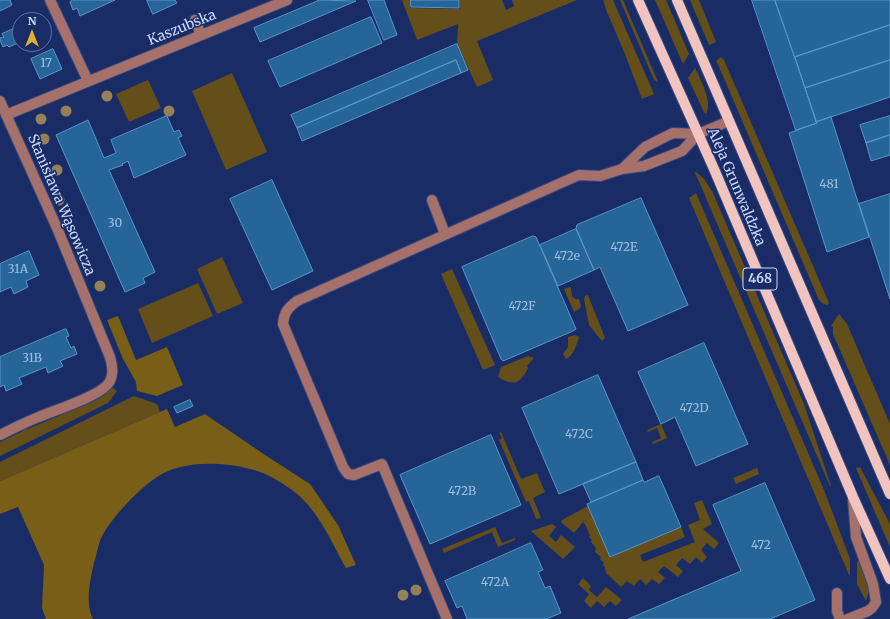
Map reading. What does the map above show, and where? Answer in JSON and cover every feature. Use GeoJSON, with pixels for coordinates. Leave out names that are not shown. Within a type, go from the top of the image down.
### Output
{"type":"FeatureCollection","features":[{"type":"Feature","properties":{"kind":"main road","name":"Aleja Grunwaldzka"},"geometry":{"type":"LineString","coordinates":[[638,0],[698,134],[853,497],[890,579]]}},
{"type":"Feature","properties":{"kind":"main road","name":"Aleja Grunwaldzka"},"geometry":{"type":"LineString","coordinates":[[677,0],[890,494]]}},
{"type":"Feature","properties":{"kind":"street"},"geometry":{"type":"LineString","coordinates":[[50,0],[88,81]]}},
{"type":"Feature","properties":{"kind":"street","name":"Kaszubska"},"geometry":{"type":"LineString","coordinates":[[6,115],[287,0]]}},
{"type":"Feature","properties":{"kind":"street"},"geometry":{"type":"LineString","coordinates":[[195,20],[201,35]]}},
{"type":"Feature","properties":{"kind":"street","name":"Stanisława Wąsowicza"},"geometry":{"type":"LineString","coordinates":[[0,101],[57,228],[110,357],[112,368],[110,382],[96,393],[0,435]]}},
{"type":"Feature","properties":{"kind":"street"},"geometry":{"type":"LineString","coordinates":[[447,619],[382,464],[354,475],[348,474],[343,467],[283,324],[284,315],[288,308],[297,301],[579,175],[600,176],[622,169],[644,166],[682,151],[698,134],[729,121]]}},
{"type":"Feature","properties":{"kind":"street"},"geometry":{"type":"LineString","coordinates":[[622,169],[645,147],[673,133],[698,134]]}},
{"type":"Feature","properties":{"kind":"street"},"geometry":{"type":"LineString","coordinates":[[432,200],[445,234]]}},
{"type":"Feature","properties":{"kind":"street","name":"Aleja Grunwaldzka"},"geometry":{"type":"LineString","coordinates":[[848,619],[868,611],[876,602],[872,584],[856,537],[853,497]]}},
{"type":"Feature","properties":{"kind":"street"},"geometry":{"type":"LineString","coordinates":[[837,593],[837,610],[840,619]]}},
{"type":"Feature","properties":{"kind":"shaded area"},"geometry":{"type":"Polygon","coordinates":[[[402,0],[410,0],[410,8],[460,9],[460,0],[502,0],[506,10],[514,6],[512,0],[577,0],[477,41],[493,80],[477,87],[457,44],[458,24],[417,40],[402,0]]]}},
{"type":"Feature","properties":{"kind":"shaded area"},"geometry":{"type":"Polygon","coordinates":[[[603,0],[613,0],[654,94],[642,99],[603,0]]]}},
{"type":"Feature","properties":{"kind":"shaded area"},"geometry":{"type":"Polygon","coordinates":[[[620,0],[623,0],[658,82],[654,80],[620,0]]]}},
{"type":"Feature","properties":{"kind":"shaded area"},"geometry":{"type":"Polygon","coordinates":[[[655,0],[666,0],[689,54],[683,64],[655,0]]]}},
{"type":"Feature","properties":{"kind":"shaded area"},"geometry":{"type":"Polygon","coordinates":[[[690,0],[699,0],[716,42],[709,45],[690,0]]]}},
{"type":"Feature","properties":{"kind":"shaded area"},"geometry":{"type":"Polygon","coordinates":[[[721,57],[724,60],[829,303],[827,305],[819,300],[716,61],[721,57]]]}},
{"type":"Feature","properties":{"kind":"shaded area"},"geometry":{"type":"Polygon","coordinates":[[[695,68],[707,98],[708,109],[706,114],[688,78],[695,68]]]}},
{"type":"Feature","properties":{"kind":"shaded area"},"geometry":{"type":"Polygon","coordinates":[[[232,73],[267,152],[226,170],[192,91],[232,73]]]}},
{"type":"Feature","properties":{"kind":"shaded area"},"geometry":{"type":"Polygon","coordinates":[[[148,80],[161,108],[129,122],[116,94],[148,80]]]}},
{"type":"Feature","properties":{"kind":"shaded area"},"geometry":{"type":"Polygon","coordinates":[[[696,172],[704,179],[712,191],[804,404],[831,486],[695,173],[696,172]]]}},
{"type":"Feature","properties":{"kind":"shaded area"},"geometry":{"type":"Polygon","coordinates":[[[696,193],[824,490],[850,559],[850,575],[689,198],[696,193]]]}},
{"type":"Feature","properties":{"kind":"shaded area"},"geometry":{"type":"Polygon","coordinates":[[[222,257],[243,303],[217,314],[197,269],[222,257]]]}},
{"type":"Feature","properties":{"kind":"shaded area"},"geometry":{"type":"Polygon","coordinates":[[[452,269],[495,365],[483,370],[441,274],[452,269]]]}},
{"type":"Feature","properties":{"kind":"shaded area"},"geometry":{"type":"Polygon","coordinates":[[[198,283],[213,316],[152,343],[138,309],[198,283]]]}},
{"type":"Feature","properties":{"kind":"shaded area"},"geometry":{"type":"Polygon","coordinates":[[[570,287],[572,296],[575,299],[579,299],[581,306],[574,312],[564,289],[570,287]]]}},
{"type":"Feature","properties":{"kind":"shaded area"},"geometry":{"type":"Polygon","coordinates":[[[588,295],[605,338],[602,341],[589,325],[584,299],[585,296],[588,295]]]}},
{"type":"Feature","properties":{"kind":"shaded area"},"geometry":{"type":"Polygon","coordinates":[[[839,314],[847,324],[890,424],[890,465],[833,334],[833,327],[831,326],[839,314]]]}},
{"type":"Feature","properties":{"kind":"shaded area"},"geometry":{"type":"Polygon","coordinates":[[[118,316],[136,360],[167,347],[183,385],[157,396],[137,391],[136,382],[123,359],[107,320],[118,316]]]}},
{"type":"Feature","properties":{"kind":"shaded area"},"geometry":{"type":"Polygon","coordinates":[[[575,335],[579,337],[576,347],[573,353],[566,359],[563,354],[568,347],[568,337],[575,335]]]}},
{"type":"Feature","properties":{"kind":"shaded area"},"geometry":{"type":"Polygon","coordinates":[[[528,356],[534,358],[527,366],[528,368],[525,374],[519,381],[512,383],[498,377],[501,367],[528,356]]]}},
{"type":"Feature","properties":{"kind":"shaded area"},"geometry":{"type":"Polygon","coordinates":[[[113,388],[117,391],[108,403],[0,456],[0,442],[23,431],[24,428],[28,429],[98,399],[113,388]]]}},
{"type":"Feature","properties":{"kind":"shaded area"},"geometry":{"type":"Polygon","coordinates":[[[134,396],[157,404],[160,412],[0,481],[0,462],[134,396]]]}},
{"type":"Feature","properties":{"kind":"shaded area"},"geometry":{"type":"Polygon","coordinates":[[[167,409],[175,427],[205,414],[310,484],[338,525],[356,565],[346,568],[312,509],[296,493],[276,480],[260,472],[232,465],[195,464],[183,466],[162,474],[137,493],[113,519],[102,536],[94,563],[89,591],[89,605],[93,619],[46,619],[42,608],[44,565],[18,507],[0,514],[0,481],[167,409]]]}},
{"type":"Feature","properties":{"kind":"shaded area"},"geometry":{"type":"Polygon","coordinates":[[[661,424],[667,438],[653,444],[652,442],[661,438],[657,428],[648,432],[647,430],[661,424]]]}},
{"type":"Feature","properties":{"kind":"shaded area"},"geometry":{"type":"Polygon","coordinates":[[[501,432],[521,479],[537,473],[545,492],[533,498],[541,518],[536,519],[529,501],[526,502],[499,440],[502,438],[499,433],[501,432]]]}},
{"type":"Feature","properties":{"kind":"shaded area"},"geometry":{"type":"Polygon","coordinates":[[[860,467],[890,524],[890,547],[856,468],[860,467]]]}},
{"type":"Feature","properties":{"kind":"shaded area"},"geometry":{"type":"Polygon","coordinates":[[[757,468],[759,474],[736,484],[733,478],[757,468]]]}},
{"type":"Feature","properties":{"kind":"shaded area"},"geometry":{"type":"Polygon","coordinates":[[[702,500],[712,524],[703,529],[719,543],[714,549],[707,543],[701,550],[707,557],[702,563],[696,557],[690,564],[682,558],[676,565],[683,571],[678,577],[664,566],[658,572],[665,578],[659,584],[652,579],[646,585],[640,579],[634,586],[627,581],[621,587],[606,573],[603,565],[604,563],[600,559],[601,557],[595,552],[596,548],[591,542],[592,540],[589,537],[590,536],[585,524],[583,522],[574,533],[561,522],[562,520],[588,506],[611,557],[681,527],[685,537],[640,555],[643,562],[695,542],[688,525],[700,520],[694,503],[702,500]]]}},
{"type":"Feature","properties":{"kind":"shaded area"},"geometry":{"type":"Polygon","coordinates":[[[552,524],[556,527],[549,536],[556,542],[561,535],[575,547],[563,559],[531,531],[552,524]]]}},
{"type":"Feature","properties":{"kind":"shaded area"},"geometry":{"type":"Polygon","coordinates":[[[495,527],[502,543],[515,538],[515,540],[498,547],[492,532],[444,553],[442,549],[495,527]]]}},
{"type":"Feature","properties":{"kind":"shaded area"},"geometry":{"type":"Polygon","coordinates":[[[859,561],[869,590],[866,601],[857,584],[857,562],[859,561]]]}},
{"type":"Feature","properties":{"kind":"shaded area"},"geometry":{"type":"Polygon","coordinates":[[[583,578],[591,586],[589,590],[597,597],[606,587],[622,600],[616,606],[610,601],[604,607],[597,601],[591,608],[584,601],[589,594],[578,584],[583,578]]]}},
{"type":"Feature","properties":{"kind":"building"},"geometry":{"type":"Polygon","coordinates":[[[0,0],[10,0],[12,5],[0,11],[0,0]]]}},
{"type":"Feature","properties":{"kind":"building"},"geometry":{"type":"Polygon","coordinates":[[[73,0],[115,0],[80,16],[77,8],[73,10],[70,2],[73,0]]]}},
{"type":"Feature","properties":{"kind":"building"},"geometry":{"type":"Polygon","coordinates":[[[147,0],[175,0],[177,3],[153,14],[147,0]]]}},
{"type":"Feature","properties":{"kind":"building"},"geometry":{"type":"Polygon","coordinates":[[[320,0],[356,1],[260,42],[254,28],[320,0]]]}},
{"type":"Feature","properties":{"kind":"building"},"geometry":{"type":"Polygon","coordinates":[[[368,0],[384,0],[397,35],[384,40],[368,0]]]}},
{"type":"Feature","properties":{"kind":"building"},"geometry":{"type":"Polygon","coordinates":[[[411,0],[459,0],[459,8],[411,7],[411,0]]]}},
{"type":"Feature","properties":{"kind":"building"},"geometry":{"type":"Polygon","coordinates":[[[752,0],[775,0],[817,123],[796,130],[752,0]]]}},
{"type":"Feature","properties":{"kind":"building"},"geometry":{"type":"Polygon","coordinates":[[[775,0],[890,0],[890,25],[795,57],[775,0]]]}},
{"type":"Feature","properties":{"kind":"building"},"geometry":{"type":"Polygon","coordinates":[[[371,17],[382,43],[280,87],[268,61],[371,17]]]}},
{"type":"Feature","properties":{"kind":"building"},"geometry":{"type":"Polygon","coordinates":[[[890,25],[890,60],[805,88],[795,57],[890,25]]]}},
{"type":"Feature","properties":{"kind":"building"},"geometry":{"type":"Polygon","coordinates":[[[12,30],[12,46],[9,47],[7,45],[3,47],[0,40],[0,38],[4,37],[2,34],[12,30]]]}},
{"type":"Feature","properties":{"kind":"building"},"geometry":{"type":"Polygon","coordinates":[[[457,44],[468,70],[461,73],[456,60],[297,128],[291,115],[457,44]]]}},
{"type":"Feature","properties":{"kind":"building"},"geometry":{"type":"Polygon","coordinates":[[[52,49],[62,69],[40,79],[31,59],[46,52],[52,52],[52,49]]]}},
{"type":"Feature","properties":{"kind":"building"},"geometry":{"type":"Polygon","coordinates":[[[456,60],[461,73],[302,141],[297,128],[456,60]]]}},
{"type":"Feature","properties":{"kind":"building"},"geometry":{"type":"Polygon","coordinates":[[[890,60],[890,97],[816,122],[805,88],[890,60]]]}},
{"type":"Feature","properties":{"kind":"building"},"geometry":{"type":"Polygon","coordinates":[[[167,116],[174,132],[179,130],[182,136],[178,138],[186,155],[134,178],[128,161],[122,164],[123,165],[109,170],[155,272],[143,278],[145,283],[125,292],[56,135],[88,120],[104,158],[116,153],[111,140],[167,116]]]}},
{"type":"Feature","properties":{"kind":"building"},"geometry":{"type":"Polygon","coordinates":[[[890,116],[890,135],[866,143],[860,125],[890,116]]]}},
{"type":"Feature","properties":{"kind":"building"},"geometry":{"type":"Polygon","coordinates":[[[831,117],[869,237],[827,252],[789,133],[831,117]]]}},
{"type":"Feature","properties":{"kind":"building"},"geometry":{"type":"Polygon","coordinates":[[[890,135],[890,155],[871,161],[866,143],[890,135]]]}},
{"type":"Feature","properties":{"kind":"building"},"geometry":{"type":"Polygon","coordinates":[[[272,180],[313,271],[272,290],[230,199],[272,180]]]}},
{"type":"Feature","properties":{"kind":"building"},"geometry":{"type":"Polygon","coordinates":[[[890,194],[890,299],[859,204],[890,194]]]}},
{"type":"Feature","properties":{"kind":"building"},"geometry":{"type":"Polygon","coordinates":[[[641,198],[688,305],[628,331],[600,267],[594,270],[576,228],[577,225],[641,198]]]}},
{"type":"Feature","properties":{"kind":"building"},"geometry":{"type":"Polygon","coordinates":[[[576,229],[594,270],[558,286],[540,245],[576,229]]]}},
{"type":"Feature","properties":{"kind":"building"},"geometry":{"type":"Polygon","coordinates":[[[533,236],[536,237],[576,329],[503,361],[462,267],[533,236]]]}},
{"type":"Feature","properties":{"kind":"building"},"geometry":{"type":"Polygon","coordinates":[[[29,251],[39,275],[26,281],[28,287],[14,294],[11,287],[0,292],[0,264],[29,251]]]}},
{"type":"Feature","properties":{"kind":"building"},"geometry":{"type":"Polygon","coordinates":[[[66,329],[69,336],[66,337],[71,348],[74,346],[77,354],[60,361],[63,366],[48,373],[46,367],[19,378],[22,384],[6,391],[4,385],[0,387],[0,357],[66,329]]]}},
{"type":"Feature","properties":{"kind":"building"},"geometry":{"type":"Polygon","coordinates":[[[704,343],[748,444],[696,466],[675,417],[661,424],[638,372],[704,343]]]}},
{"type":"Feature","properties":{"kind":"building"},"geometry":{"type":"Polygon","coordinates":[[[598,375],[636,462],[559,494],[522,408],[598,375]]]}},
{"type":"Feature","properties":{"kind":"building"},"geometry":{"type":"Polygon","coordinates":[[[190,400],[193,406],[177,413],[174,407],[190,400]]]}},
{"type":"Feature","properties":{"kind":"building"},"geometry":{"type":"Polygon","coordinates":[[[491,435],[521,505],[430,544],[400,475],[491,435]]]}},
{"type":"Feature","properties":{"kind":"building"},"geometry":{"type":"Polygon","coordinates":[[[636,462],[643,480],[591,502],[583,484],[636,462]]]}},
{"type":"Feature","properties":{"kind":"building"},"geometry":{"type":"Polygon","coordinates":[[[659,476],[681,527],[610,557],[587,504],[643,480],[644,482],[659,476]]]}},
{"type":"Feature","properties":{"kind":"building"},"geometry":{"type":"Polygon","coordinates":[[[765,483],[815,600],[770,619],[628,619],[741,571],[713,505],[765,483]]]}},
{"type":"Feature","properties":{"kind":"building"},"geometry":{"type":"Polygon","coordinates":[[[531,543],[543,570],[538,572],[545,588],[550,586],[561,613],[546,619],[467,619],[462,606],[457,608],[445,581],[531,543]]]}}]}
